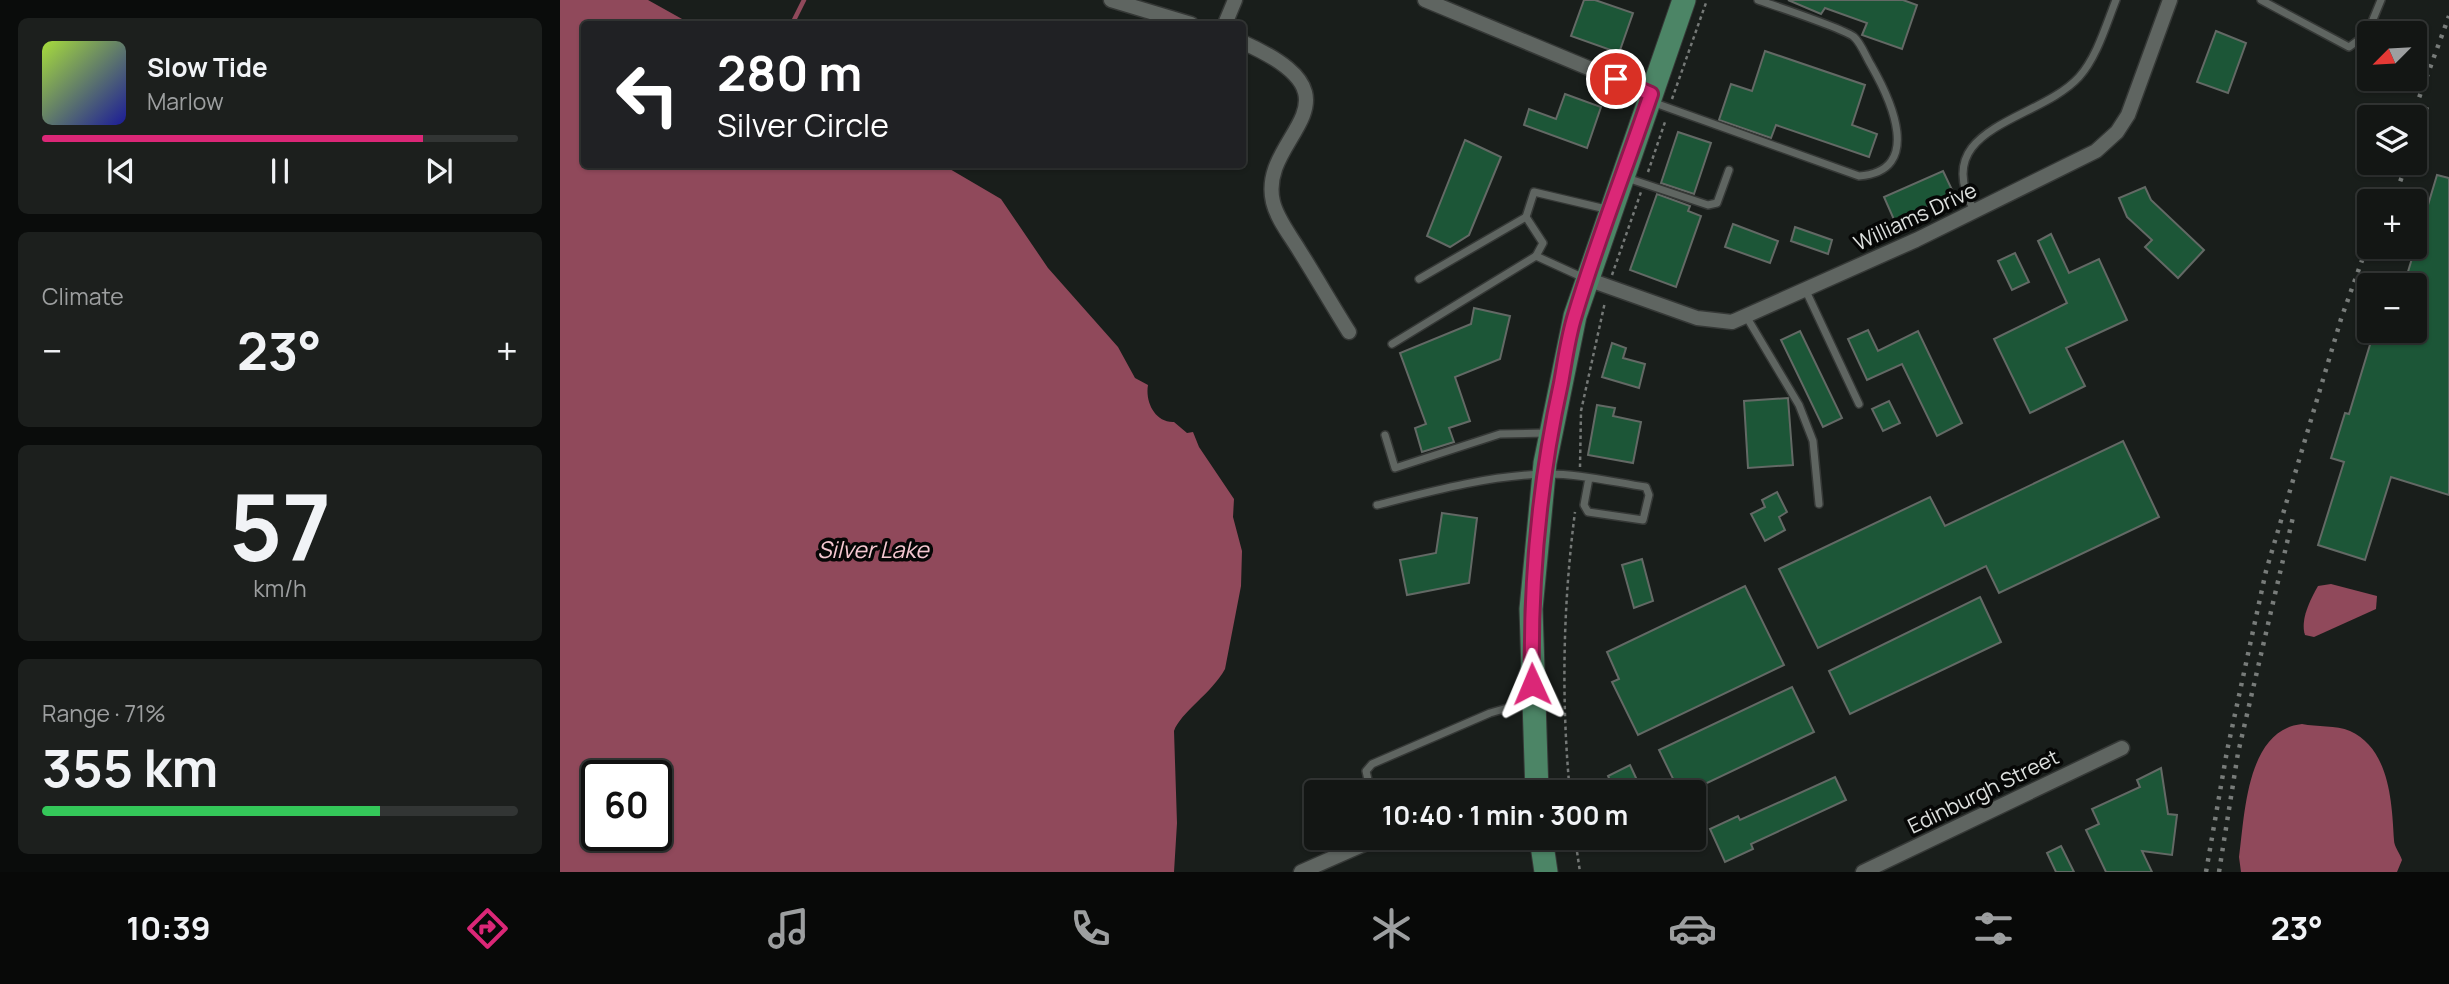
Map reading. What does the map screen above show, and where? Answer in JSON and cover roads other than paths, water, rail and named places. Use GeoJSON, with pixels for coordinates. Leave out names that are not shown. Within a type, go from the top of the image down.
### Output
{"type":"FeatureCollection","features":[{"type":"Feature","properties":{"kind":"main road"},"geometry":{"type":"LineString","coordinates":[[1537,780],[1531,609],[1544,474],[1551,433],[1574,316],[1611,210],[1633,180],[1684,0]]}},
{"type":"Feature","properties":{"kind":"main road"},"geometry":{"type":"LineString","coordinates":[[1543,850],[1546,872]]}},
{"type":"Feature","properties":{"kind":"street"},"geometry":{"type":"LineString","coordinates":[[1111,0],[1181,21]]}},
{"type":"Feature","properties":{"kind":"street"},"geometry":{"type":"LineString","coordinates":[[1226,21],[1235,0]]}},
{"type":"Feature","properties":{"kind":"street"},"geometry":{"type":"LineString","coordinates":[[1425,0],[1656,101]]}},
{"type":"Feature","properties":{"kind":"street","name":"Williams Drive"},"geometry":{"type":"LineString","coordinates":[[1587,279],[1697,318],[1732,322],[1806,291],[1975,212],[2096,151],[2118,132],[2128,116],[2170,0]]}},
{"type":"Feature","properties":{"kind":"street"},"geometry":{"type":"LineString","coordinates":[[1246,44],[1293,72],[1304,88],[1306,100],[1303,110],[1276,171],[1273,202],[1349,332]]}},
{"type":"Feature","properties":{"kind":"street","name":"Edinburgh Street"},"geometry":{"type":"LineString","coordinates":[[1863,872],[2122,748]]}},
{"type":"Feature","properties":{"kind":"street"},"geometry":{"type":"LineString","coordinates":[[1301,872],[1351,850]]}},
{"type":"Feature","properties":{"kind":"lane"},"geometry":{"type":"LineString","coordinates":[[1656,101],[1859,176],[1875,175],[1888,167],[1897,152],[1897,128],[1881,84],[1854,37],[1758,0]]}},
{"type":"Feature","properties":{"kind":"lane"},"geometry":{"type":"LineString","coordinates":[[1975,212],[1966,196],[1963,180],[1972,144],[1988,131],[2055,96],[2080,77],[2097,48],[2116,0]]}},
{"type":"Feature","properties":{"kind":"lane"},"geometry":{"type":"LineString","coordinates":[[2261,0],[2349,47],[2367,34],[2381,0]]}},
{"type":"Feature","properties":{"kind":"lane"},"geometry":{"type":"LineString","coordinates":[[1633,180],[1708,205],[1717,203],[1721,197],[1729,170]]}},
{"type":"Feature","properties":{"kind":"lane"},"geometry":{"type":"LineString","coordinates":[[1419,279],[1526,217],[1534,192],[1611,210]]}},
{"type":"Feature","properties":{"kind":"lane"},"geometry":{"type":"LineString","coordinates":[[1392,344],[1536,256],[1543,243],[1526,217]]}},
{"type":"Feature","properties":{"kind":"lane"},"geometry":{"type":"LineString","coordinates":[[1536,256],[1587,279]]}},
{"type":"Feature","properties":{"kind":"lane"},"geometry":{"type":"LineString","coordinates":[[1806,291],[1859,404]]}},
{"type":"Feature","properties":{"kind":"lane"},"geometry":{"type":"LineString","coordinates":[[1746,316],[1799,405],[1812,441],[1819,504]]}},
{"type":"Feature","properties":{"kind":"lane"},"geometry":{"type":"LineString","coordinates":[[1385,435],[1395,468],[1500,434],[1551,433]]}},
{"type":"Feature","properties":{"kind":"lane"},"geometry":{"type":"LineString","coordinates":[[1377,505],[1475,481],[1544,474],[1580,475],[1646,487],[1649,495],[1643,520],[1588,512],[1584,505],[1589,478]]}},
{"type":"Feature","properties":{"kind":"lane"},"geometry":{"type":"LineString","coordinates":[[1368,780],[1366,771],[1372,764],[1490,713],[1533,701]]}},
{"type":"Feature","properties":{"kind":"water","name":"Silver Lake"},"geometry":{"type":"Polygon","coordinates":[[[560,0],[648,0],[686,21],[581,21],[581,168],[948,168],[1001,199],[1048,268],[1118,347],[1135,378],[1148,385],[1148,398],[1157,415],[1161,419],[1174,422],[1187,433],[1193,432],[1199,447],[1234,499],[1233,517],[1242,551],[1241,586],[1225,669],[1177,724],[1174,731],[1177,823],[1174,872],[560,872],[560,0]]]}},
{"type":"Feature","properties":{"kind":"water"},"geometry":{"type":"Polygon","coordinates":[[[2331,584],[2377,596],[2376,609],[2314,637],[2305,635],[2305,617],[2312,597],[2318,586],[2331,584]]]}},
{"type":"Feature","properties":{"kind":"water"},"geometry":{"type":"Polygon","coordinates":[[[2302,724],[2350,731],[2363,739],[2373,751],[2381,764],[2390,794],[2394,843],[2402,860],[2397,872],[2241,872],[2239,857],[2247,798],[2259,758],[2269,741],[2283,730],[2302,724]]]}},
{"type":"Feature","properties":{"kind":"waterway"},"geometry":{"type":"LineString","coordinates":[[794,21],[804,0]]}},
{"type":"Feature","properties":{"kind":"railway"},"geometry":{"type":"LineString","coordinates":[[2416,105],[2449,16]]}},
{"type":"Feature","properties":{"kind":"railway"},"geometry":{"type":"LineString","coordinates":[[2397,189],[2403,175]]}},
{"type":"Feature","properties":{"kind":"railway"},"geometry":{"type":"LineString","coordinates":[[2206,872],[2227,751],[2266,571],[2341,319],[2362,259]]}},
{"type":"Feature","properties":{"kind":"railway"},"geometry":{"type":"LineString","coordinates":[[2219,872],[2238,753],[2293,517]]}}]}
